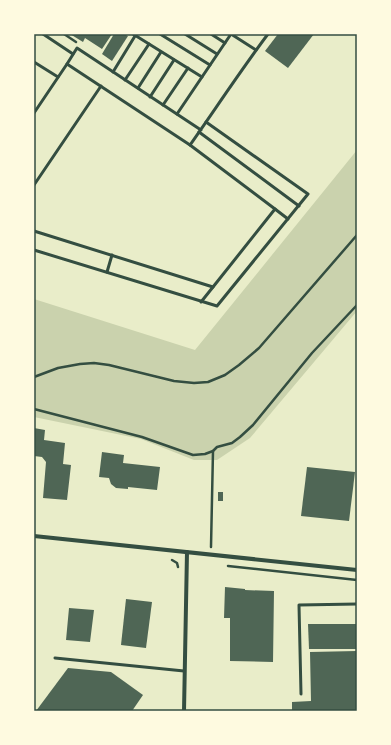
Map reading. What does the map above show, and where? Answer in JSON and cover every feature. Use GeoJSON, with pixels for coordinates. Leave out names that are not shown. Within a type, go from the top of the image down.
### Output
{"type":"FeatureCollection","features":[{"type":"Feature","properties":{"kind":"street"},"geometry":{"type":"LineString","coordinates":[[34,536],[357,570]]}},
{"type":"Feature","properties":{"kind":"street"},"geometry":{"type":"LineString","coordinates":[[184,711],[187,552]]}},
{"type":"Feature","properties":{"kind":"lane"},"geometry":{"type":"LineString","coordinates":[[43,34],[73,54]]}},
{"type":"Feature","properties":{"kind":"lane"},"geometry":{"type":"LineString","coordinates":[[160,34],[210,65]]}},
{"type":"Feature","properties":{"kind":"lane"},"geometry":{"type":"LineString","coordinates":[[185,34],[217,54]]}},
{"type":"Feature","properties":{"kind":"lane"},"geometry":{"type":"LineString","coordinates":[[211,34],[225,43]]}},
{"type":"Feature","properties":{"kind":"lane"},"geometry":{"type":"LineString","coordinates":[[177,114],[231,34],[256,50]]}},
{"type":"Feature","properties":{"kind":"lane"},"geometry":{"type":"LineString","coordinates":[[190,144],[268,34]]}},
{"type":"Feature","properties":{"kind":"lane"},"geometry":{"type":"LineString","coordinates":[[113,72],[134,35],[202,77]]}},
{"type":"Feature","properties":{"kind":"lane"},"geometry":{"type":"LineString","coordinates":[[125,80],[149,44]]}},
{"type":"Feature","properties":{"kind":"lane"},"geometry":{"type":"LineString","coordinates":[[34,113],[77,48],[177,114],[299,206]]}},
{"type":"Feature","properties":{"kind":"lane"},"geometry":{"type":"LineString","coordinates":[[138,88],[161,52]]}},
{"type":"Feature","properties":{"kind":"lane"},"geometry":{"type":"LineString","coordinates":[[150,97],[174,60]]}},
{"type":"Feature","properties":{"kind":"lane"},"geometry":{"type":"LineString","coordinates":[[34,62],[58,77]]}},
{"type":"Feature","properties":{"kind":"lane"},"geometry":{"type":"LineString","coordinates":[[67,64],[190,144],[288,219]]}},
{"type":"Feature","properties":{"kind":"lane"},"geometry":{"type":"LineString","coordinates":[[163,105],[188,68]]}},
{"type":"Feature","properties":{"kind":"lane"},"geometry":{"type":"LineString","coordinates":[[34,185],[101,86]]}},
{"type":"Feature","properties":{"kind":"lane"},"geometry":{"type":"LineString","coordinates":[[34,250],[217,306],[308,194],[206,122]]}},
{"type":"Feature","properties":{"kind":"lane"},"geometry":{"type":"LineString","coordinates":[[201,302],[275,209]]}},
{"type":"Feature","properties":{"kind":"lane"},"geometry":{"type":"LineString","coordinates":[[34,231],[213,286]]}},
{"type":"Feature","properties":{"kind":"lane"},"geometry":{"type":"LineString","coordinates":[[107,272],[112,255]]}},
{"type":"Feature","properties":{"kind":"lane"},"geometry":{"type":"LineString","coordinates":[[301,694],[299,605],[357,604]]}},
{"type":"Feature","properties":{"kind":"lane"},"geometry":{"type":"LineString","coordinates":[[55,658],[184,670]]}},
{"type":"Feature","properties":{"kind":"path"},"geometry":{"type":"LineString","coordinates":[[34,377],[58,368],[94,363],[109,365],[174,381],[194,383],[208,382],[225,375],[259,348],[357,235]]}},
{"type":"Feature","properties":{"kind":"path"},"geometry":{"type":"LineString","coordinates":[[34,408],[142,437],[193,455],[205,454],[213,451],[217,447],[232,443],[253,425],[312,353],[357,305]]}},
{"type":"Feature","properties":{"kind":"path"},"geometry":{"type":"LineString","coordinates":[[210,554],[212,539],[213,451]]}},
{"type":"Feature","properties":{"kind":"path"},"geometry":{"type":"LineString","coordinates":[[224,566],[357,580]]}},
{"type":"Feature","properties":{"kind":"green space"},"geometry":{"type":"Polygon","coordinates":[[[357,150],[357,311],[250,438],[217,460],[194,460],[141,439],[34,417],[34,299],[195,350],[357,150]]]}},
{"type":"Feature","properties":{"kind":"building"},"geometry":{"type":"Polygon","coordinates":[[[70,34],[112,34],[102,49],[85,38],[83,42],[70,34]]]}},
{"type":"Feature","properties":{"kind":"building"},"geometry":{"type":"Polygon","coordinates":[[[114,34],[124,34],[128,36],[112,61],[102,54],[114,34]]]}},
{"type":"Feature","properties":{"kind":"building"},"geometry":{"type":"Polygon","coordinates":[[[278,34],[314,34],[288,68],[265,51],[278,34]]]}},
{"type":"Feature","properties":{"kind":"building"},"geometry":{"type":"Polygon","coordinates":[[[34,428],[45,430],[44,440],[65,443],[63,464],[71,465],[67,500],[43,498],[46,462],[42,457],[34,456],[34,428]]]}},
{"type":"Feature","properties":{"kind":"building"},"geometry":{"type":"Polygon","coordinates":[[[102,452],[124,455],[123,463],[160,467],[157,490],[128,487],[128,489],[116,488],[111,484],[109,478],[99,477],[102,452]]]}},
{"type":"Feature","properties":{"kind":"building"},"geometry":{"type":"Polygon","coordinates":[[[307,467],[355,472],[349,521],[301,516],[307,467]]]}},
{"type":"Feature","properties":{"kind":"building"},"geometry":{"type":"Polygon","coordinates":[[[218,492],[223,492],[223,501],[218,501],[218,492]]]}},
{"type":"Feature","properties":{"kind":"building"},"geometry":{"type":"Polygon","coordinates":[[[225,587],[245,590],[274,591],[273,662],[230,661],[230,618],[224,618],[225,587]]]}},
{"type":"Feature","properties":{"kind":"building"},"geometry":{"type":"Polygon","coordinates":[[[126,599],[152,602],[146,648],[121,645],[126,599]]]}},
{"type":"Feature","properties":{"kind":"building"},"geometry":{"type":"Polygon","coordinates":[[[69,608],[94,610],[90,642],[66,640],[69,608]]]}},
{"type":"Feature","properties":{"kind":"building"},"geometry":{"type":"Polygon","coordinates":[[[308,624],[357,624],[357,649],[309,649],[308,624]]]}},
{"type":"Feature","properties":{"kind":"building"},"geometry":{"type":"Polygon","coordinates":[[[357,651],[357,711],[292,711],[292,702],[311,701],[310,652],[357,651]]]}},
{"type":"Feature","properties":{"kind":"building"},"geometry":{"type":"Polygon","coordinates":[[[68,668],[111,672],[143,695],[132,711],[36,711],[68,668]]]}}]}
